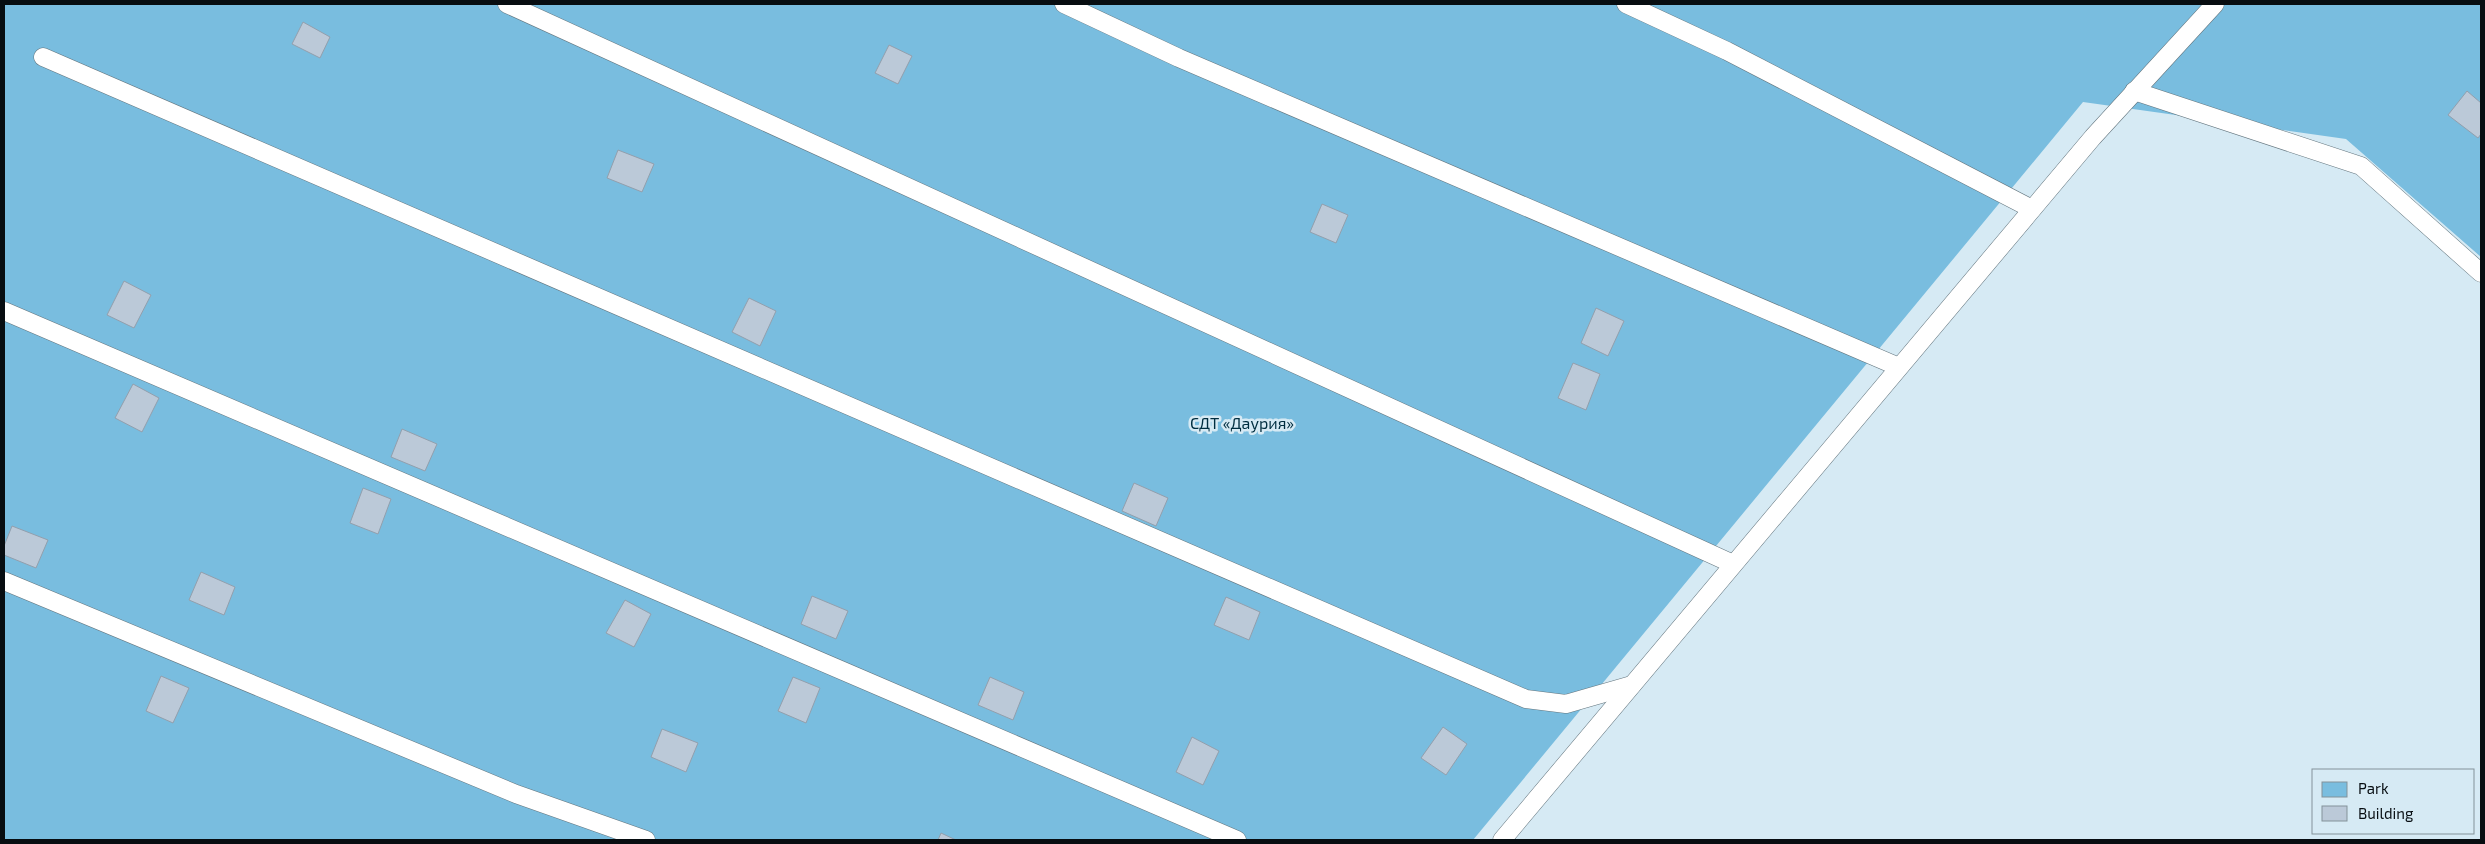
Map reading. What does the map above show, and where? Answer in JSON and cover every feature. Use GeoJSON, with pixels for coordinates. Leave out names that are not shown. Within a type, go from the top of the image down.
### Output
{"type":"FeatureCollection","features":[{"type":"Feature","properties":{"kind":"lane"},"geometry":{"type":"LineString","coordinates":[[507,4],[1733,564]]}},
{"type":"Feature","properties":{"kind":"lane"},"geometry":{"type":"LineString","coordinates":[[1064,4],[1179,58],[1899,367]]}},
{"type":"Feature","properties":{"kind":"lane"},"geometry":{"type":"LineString","coordinates":[[1626,4],[1727,50],[2032,209]]}},
{"type":"Feature","properties":{"kind":"lane"},"geometry":{"type":"LineString","coordinates":[[1502,840],[2032,209],[2134,92],[2215,4]]}},
{"type":"Feature","properties":{"kind":"lane"},"geometry":{"type":"LineString","coordinates":[[43,57],[1526,699],[1566,704],[1632,685]]}},
{"type":"Feature","properties":{"kind":"lane"},"geometry":{"type":"LineString","coordinates":[[2134,92],[2361,166],[2481,273]]}},
{"type":"Feature","properties":{"kind":"lane"},"geometry":{"type":"LineString","coordinates":[[4,311],[1237,840]]}},
{"type":"Feature","properties":{"kind":"lane"},"geometry":{"type":"LineString","coordinates":[[4,581],[516,794],[646,840]]}},
{"type":"Feature","properties":{"kind":"green space","name":"СДТ «Даурия»"},"geometry":{"type":"Polygon","coordinates":[[[4,4],[2481,4],[2481,257],[2346,139],[2083,102],[1473,840],[4,840],[4,4]]]}},
{"type":"Feature","properties":{"kind":"building"},"geometry":{"type":"Polygon","coordinates":[[[303,22],[330,37],[320,58],[292,44],[303,22]]]}},
{"type":"Feature","properties":{"kind":"building"},"geometry":{"type":"Polygon","coordinates":[[[889,45],[912,56],[898,84],[875,73],[889,45]]]}},
{"type":"Feature","properties":{"kind":"building"},"geometry":{"type":"Polygon","coordinates":[[[2467,91],[2481,103],[2481,134],[2478,138],[2448,115],[2467,91]]]}},
{"type":"Feature","properties":{"kind":"building"},"geometry":{"type":"Polygon","coordinates":[[[618,150],[654,164],[642,192],[607,178],[618,150]]]}},
{"type":"Feature","properties":{"kind":"building"},"geometry":{"type":"Polygon","coordinates":[[[1322,204],[1348,215],[1336,243],[1310,232],[1322,204]]]}},
{"type":"Feature","properties":{"kind":"building"},"geometry":{"type":"Polygon","coordinates":[[[124,281],[151,295],[134,328],[107,315],[124,281]]]}},
{"type":"Feature","properties":{"kind":"building"},"geometry":{"type":"Polygon","coordinates":[[[749,298],[776,311],[760,346],[732,332],[749,298]]]}},
{"type":"Feature","properties":{"kind":"building"},"geometry":{"type":"Polygon","coordinates":[[[1596,308],[1624,321],[1608,356],[1581,343],[1596,308]]]}},
{"type":"Feature","properties":{"kind":"building"},"geometry":{"type":"Polygon","coordinates":[[[1573,363],[1600,374],[1586,410],[1558,398],[1573,363]]]}},
{"type":"Feature","properties":{"kind":"building"},"geometry":{"type":"Polygon","coordinates":[[[133,384],[159,398],[142,432],[115,418],[133,384]]]}},
{"type":"Feature","properties":{"kind":"building"},"geometry":{"type":"Polygon","coordinates":[[[402,429],[437,444],[425,471],[391,457],[402,429]]]}},
{"type":"Feature","properties":{"kind":"building"},"geometry":{"type":"Polygon","coordinates":[[[1134,483],[1168,498],[1156,526],[1122,511],[1134,483]]]}},
{"type":"Feature","properties":{"kind":"building"},"geometry":{"type":"Polygon","coordinates":[[[363,488],[391,499],[378,534],[350,523],[363,488]]]}},
{"type":"Feature","properties":{"kind":"building"},"geometry":{"type":"Polygon","coordinates":[[[12,526],[48,540],[36,568],[4,555],[4,546],[12,526]]]}},
{"type":"Feature","properties":{"kind":"building"},"geometry":{"type":"Polygon","coordinates":[[[201,572],[235,587],[224,615],[189,600],[201,572]]]}},
{"type":"Feature","properties":{"kind":"building"},"geometry":{"type":"Polygon","coordinates":[[[812,596],[848,611],[836,639],[801,624],[812,596]]]}},
{"type":"Feature","properties":{"kind":"building"},"geometry":{"type":"Polygon","coordinates":[[[1226,597],[1260,612],[1249,640],[1214,625],[1226,597]]]}},
{"type":"Feature","properties":{"kind":"building"},"geometry":{"type":"Polygon","coordinates":[[[625,600],[651,614],[634,647],[606,633],[625,600]]]}},
{"type":"Feature","properties":{"kind":"building"},"geometry":{"type":"Polygon","coordinates":[[[161,676],[189,688],[173,723],[146,711],[161,676]]]}},
{"type":"Feature","properties":{"kind":"building"},"geometry":{"type":"Polygon","coordinates":[[[793,677],[820,688],[806,723],[778,711],[793,677]]]}},
{"type":"Feature","properties":{"kind":"building"},"geometry":{"type":"Polygon","coordinates":[[[990,677],[1024,692],[1013,720],[978,705],[990,677]]]}},
{"type":"Feature","properties":{"kind":"building"},"geometry":{"type":"Polygon","coordinates":[[[1443,727],[1467,744],[1446,775],[1421,758],[1443,727]]]}},
{"type":"Feature","properties":{"kind":"building"},"geometry":{"type":"Polygon","coordinates":[[[662,729],[698,743],[686,772],[651,757],[662,729]]]}},
{"type":"Feature","properties":{"kind":"building"},"geometry":{"type":"Polygon","coordinates":[[[1192,737],[1219,751],[1203,785],[1176,772],[1192,737]]]}},
{"type":"Feature","properties":{"kind":"building"},"geometry":{"type":"Polygon","coordinates":[[[941,833],[956,840],[938,840],[941,833]]]}}]}
